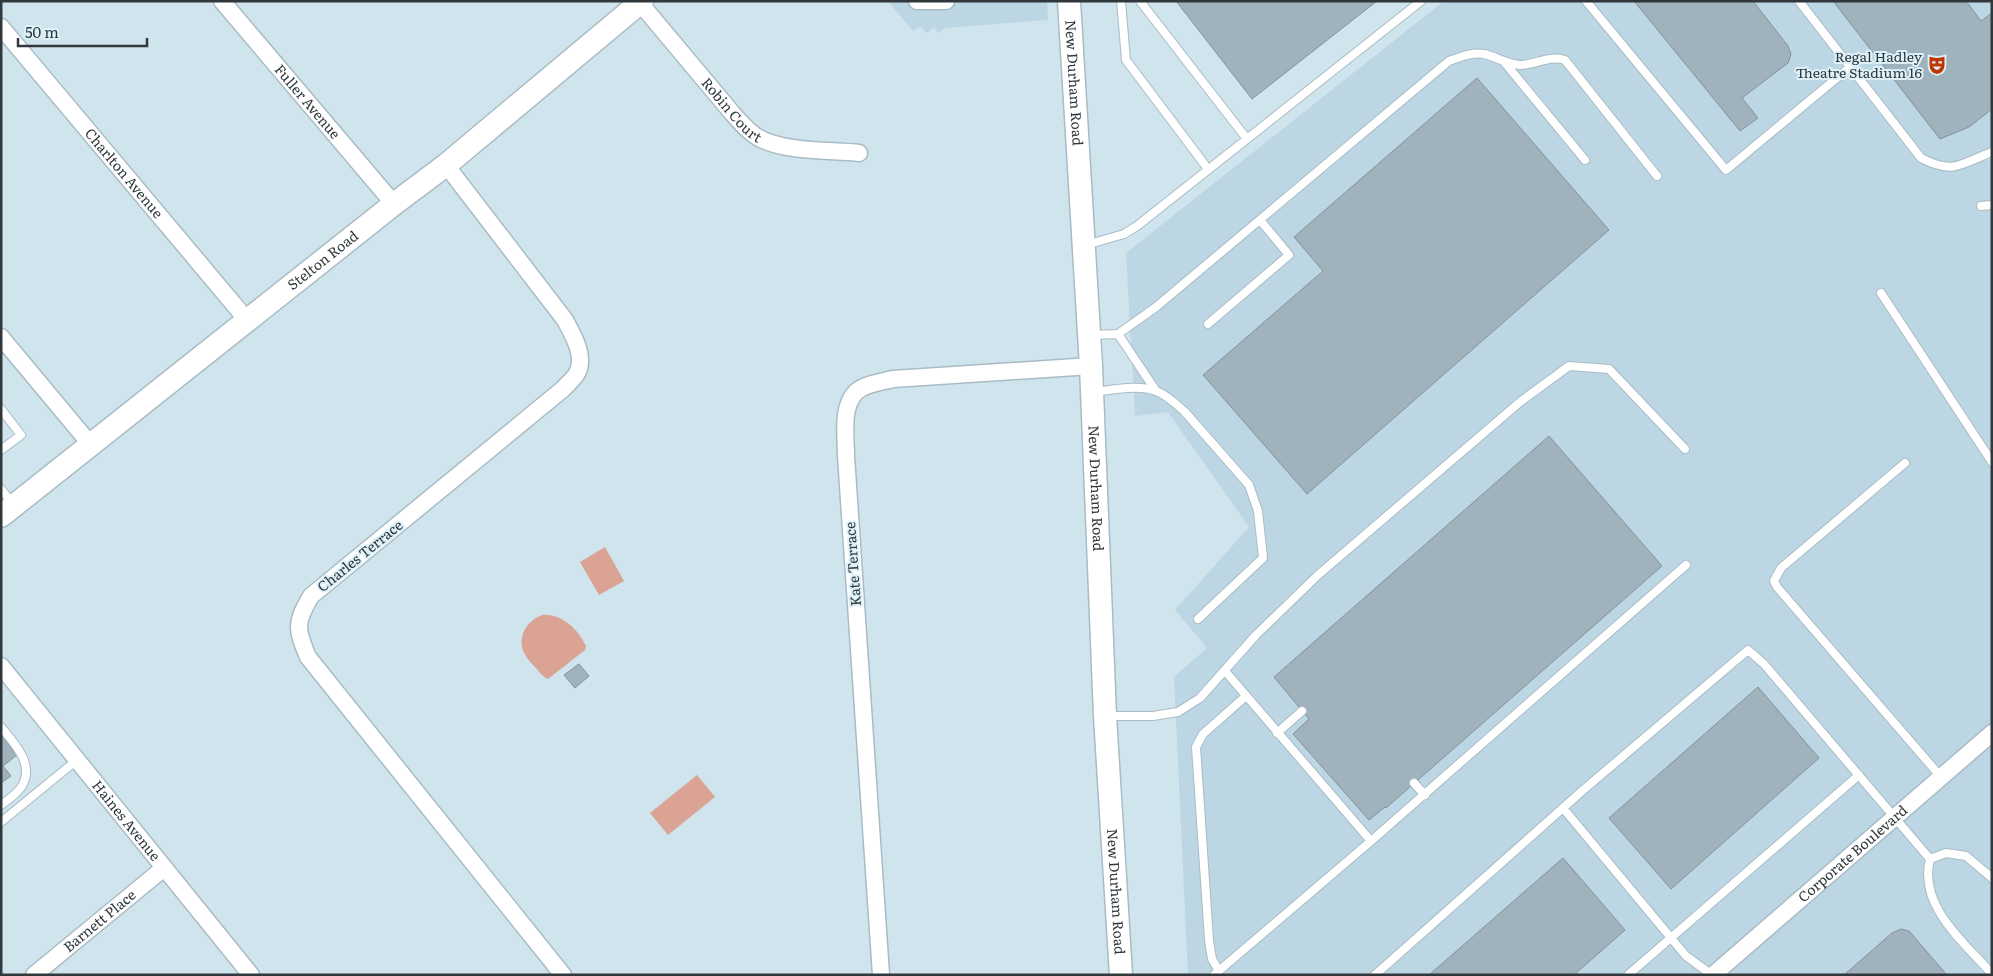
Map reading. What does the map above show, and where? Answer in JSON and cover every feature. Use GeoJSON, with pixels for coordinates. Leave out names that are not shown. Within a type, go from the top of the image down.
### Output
{"type":"FeatureCollection","features":[{"type":"Feature","properties":{"kind":"main road","name":"New Durham Road"},"geometry":{"type":"LineString","coordinates":[[1069,1],[1091,366],[1105,716],[1121,975]]}},
{"type":"Feature","properties":{"kind":"main road","name":"Stelton Road"},"geometry":{"type":"LineString","coordinates":[[6,504],[91,444],[446,165],[641,2]]}},
{"type":"Feature","properties":{"kind":"street","name":"Fuller Avenue"},"geometry":{"type":"LineString","coordinates":[[222,1],[394,204]]}},
{"type":"Feature","properties":{"kind":"street"},"geometry":{"type":"LineString","coordinates":[[918,1],[946,1]]}},
{"type":"Feature","properties":{"kind":"street","name":"Robin Court"},"geometry":{"type":"LineString","coordinates":[[641,2],[733,114],[753,133],[779,146],[859,153]]}},
{"type":"Feature","properties":{"kind":"street","name":"Charlton Avenue"},"geometry":{"type":"LineString","coordinates":[[1,27],[247,320]]}},
{"type":"Feature","properties":{"kind":"street","name":"Charles Terrace"},"geometry":{"type":"LineString","coordinates":[[446,165],[565,320],[577,344],[580,363],[577,374],[563,389],[311,596],[300,615],[299,635],[308,657],[563,975]]}},
{"type":"Feature","properties":{"kind":"street"},"geometry":{"type":"LineString","coordinates":[[1,337],[91,444]]}},
{"type":"Feature","properties":{"kind":"street","name":"Kate Terrace"},"geometry":{"type":"LineString","coordinates":[[881,975],[846,456],[845,412],[856,392],[872,384],[893,379],[1091,366]]}},
{"type":"Feature","properties":{"kind":"street","name":"Haines Avenue"},"geometry":{"type":"LineString","coordinates":[[1,666],[251,975]]}},
{"type":"Feature","properties":{"kind":"street","name":"Corporate Boulevard"},"geometry":{"type":"LineString","coordinates":[[1712,975],[1992,732]]}},
{"type":"Feature","properties":{"kind":"street","name":"Barnett Place"},"geometry":{"type":"LineString","coordinates":[[34,975],[164,868]]}},
{"type":"Feature","properties":{"kind":"lane"},"geometry":{"type":"LineString","coordinates":[[1121,1],[1126,60],[1208,169]]}},
{"type":"Feature","properties":{"kind":"lane"},"geometry":{"type":"LineString","coordinates":[[1140,1],[1247,139]]}},
{"type":"Feature","properties":{"kind":"lane"},"geometry":{"type":"LineString","coordinates":[[1084,246],[1124,234],[1421,1]]}},
{"type":"Feature","properties":{"kind":"lane"},"geometry":{"type":"LineString","coordinates":[[1586,1],[1726,170],[1850,67]]}},
{"type":"Feature","properties":{"kind":"lane"},"geometry":{"type":"LineString","coordinates":[[1799,1],[1921,158],[1937,166],[1950,168],[1961,166],[1992,152]]}},
{"type":"Feature","properties":{"kind":"lane"},"geometry":{"type":"LineString","coordinates":[[1089,335],[1118,334],[1156,307],[1449,61],[1464,55],[1483,54],[1505,62],[1522,65],[1552,58],[1565,60],[1657,176]]}},
{"type":"Feature","properties":{"kind":"lane"},"geometry":{"type":"LineString","coordinates":[[1505,62],[1585,160]]}},
{"type":"Feature","properties":{"kind":"lane"},"geometry":{"type":"LineString","coordinates":[[1981,206],[1992,205]]}},
{"type":"Feature","properties":{"kind":"lane"},"geometry":{"type":"LineString","coordinates":[[1208,324],[1289,255],[1260,220]]}},
{"type":"Feature","properties":{"kind":"lane"},"geometry":{"type":"LineString","coordinates":[[1880,293],[1992,462]]}},
{"type":"Feature","properties":{"kind":"lane"},"geometry":{"type":"LineString","coordinates":[[1118,334],[1156,391]]}},
{"type":"Feature","properties":{"kind":"lane"},"geometry":{"type":"LineString","coordinates":[[1105,716],[1153,716],[1178,712],[1200,698],[1256,635],[1318,575],[1520,402],[1569,366],[1609,369],[1685,449]]}},
{"type":"Feature","properties":{"kind":"lane"},"geometry":{"type":"LineString","coordinates":[[1092,392],[1142,388],[1156,391],[1173,401],[1185,412],[1249,485],[1255,499],[1261,529],[1263,558],[1198,618]]}},
{"type":"Feature","properties":{"kind":"lane"},"geometry":{"type":"LineString","coordinates":[[1,409],[21,435],[1,450]]}},
{"type":"Feature","properties":{"kind":"lane"},"geometry":{"type":"LineString","coordinates":[[1905,462],[1781,568],[1774,581],[1777,587],[1941,777]]}},
{"type":"Feature","properties":{"kind":"lane"},"geometry":{"type":"LineString","coordinates":[[1246,696],[1202,734],[1196,747],[1209,940],[1216,973],[1424,795],[1686,565]]}},
{"type":"Feature","properties":{"kind":"lane"},"geometry":{"type":"LineString","coordinates":[[1375,975],[1563,808],[1748,650],[1764,664],[1930,859]]}},
{"type":"Feature","properties":{"kind":"lane"},"geometry":{"type":"LineString","coordinates":[[1225,671],[1371,841]]}},
{"type":"Feature","properties":{"kind":"lane"},"geometry":{"type":"LineString","coordinates":[[1277,733],[1302,711]]}},
{"type":"Feature","properties":{"kind":"lane"},"geometry":{"type":"LineString","coordinates":[[1,727],[23,755],[25,775],[22,786],[1,805]]}},
{"type":"Feature","properties":{"kind":"lane"},"geometry":{"type":"LineString","coordinates":[[1,822],[77,760]]}},
{"type":"Feature","properties":{"kind":"lane"},"geometry":{"type":"LineString","coordinates":[[1628,975],[1859,775]]}},
{"type":"Feature","properties":{"kind":"lane"},"geometry":{"type":"LineString","coordinates":[[1414,783],[1424,795]]}},
{"type":"Feature","properties":{"kind":"lane"},"geometry":{"type":"LineString","coordinates":[[1563,808],[1686,956],[1712,975]]}},
{"type":"Feature","properties":{"kind":"lane"},"geometry":{"type":"LineString","coordinates":[[1930,859],[1946,853],[1966,856],[1992,877]]}},
{"type":"Feature","properties":{"kind":"lane"},"geometry":{"type":"LineString","coordinates":[[1930,859],[1926,873],[1930,892],[1939,915],[1992,974]]}},
{"type":"Feature","properties":{"kind":"shaded area"},"geometry":{"type":"Polygon","coordinates":[[[888,1],[1047,1],[1048,20],[945,28],[938,33],[934,27],[927,33],[920,26],[913,31],[888,1]]]}},
{"type":"Feature","properties":{"kind":"shaded area"},"geometry":{"type":"Polygon","coordinates":[[[1444,1],[1992,1],[1992,152],[1983,159],[1992,161],[1992,975],[1188,975],[1174,677],[1207,648],[1175,610],[1249,527],[1168,412],[1135,416],[1126,253],[1444,1]]]}},
{"type":"Feature","properties":{"kind":"shaded area"},"geometry":{"type":"Polygon","coordinates":[[[605,547],[624,581],[599,595],[580,562],[605,547]]]}},
{"type":"Feature","properties":{"kind":"shaded area"},"geometry":{"type":"Polygon","coordinates":[[[542,615],[556,617],[568,623],[574,628],[586,646],[585,650],[548,679],[528,659],[522,647],[522,636],[527,625],[542,615]]]}},
{"type":"Feature","properties":{"kind":"shaded area"},"geometry":{"type":"Polygon","coordinates":[[[697,775],[715,797],[668,835],[650,813],[697,775]]]}},
{"type":"Feature","properties":{"kind":"building"},"geometry":{"type":"Polygon","coordinates":[[[1176,1],[1377,1],[1252,99],[1176,1]]]}},
{"type":"Feature","properties":{"kind":"building"},"geometry":{"type":"Polygon","coordinates":[[[1634,1],[1753,1],[1788,46],[1791,54],[1788,63],[1742,98],[1758,118],[1740,131],[1634,1]]]}},
{"type":"Feature","properties":{"kind":"building","name":"Regal Hadley Theatre Stadium 16"},"geometry":{"type":"Polygon","coordinates":[[[1833,1],[1966,1],[1981,21],[1992,13],[1992,109],[1969,127],[1940,139],[1833,1]]]}},
{"type":"Feature","properties":{"kind":"building"},"geometry":{"type":"Polygon","coordinates":[[[1477,78],[1609,230],[1307,494],[1203,375],[1323,271],[1294,237],[1477,78]]]}},
{"type":"Feature","properties":{"kind":"building"},"geometry":{"type":"Polygon","coordinates":[[[1549,436],[1662,566],[1386,808],[1369,820],[1293,734],[1309,719],[1274,677],[1549,436]]]}},
{"type":"Feature","properties":{"kind":"building"},"geometry":{"type":"Polygon","coordinates":[[[579,664],[589,676],[575,688],[564,675],[579,664]]]}},
{"type":"Feature","properties":{"kind":"building"},"geometry":{"type":"Polygon","coordinates":[[[1758,687],[1819,758],[1671,889],[1609,818],[1758,687]]]}},
{"type":"Feature","properties":{"kind":"building"},"geometry":{"type":"Polygon","coordinates":[[[1,734],[17,755],[3,766],[11,776],[1,783],[1,734]]]}},
{"type":"Feature","properties":{"kind":"building"},"geometry":{"type":"Polygon","coordinates":[[[1563,858],[1625,930],[1574,975],[1429,975],[1563,858]]]}},
{"type":"Feature","properties":{"kind":"building"},"geometry":{"type":"Polygon","coordinates":[[[1901,929],[1909,931],[1947,975],[1844,975],[1892,933],[1901,929]]]}},
{"type":"Feature","properties":{"kind":"place","name":"Regal Hadley Theatre Stadium 16"},"geometry":{"type":"Point","coordinates":[1937,65]}}]}
